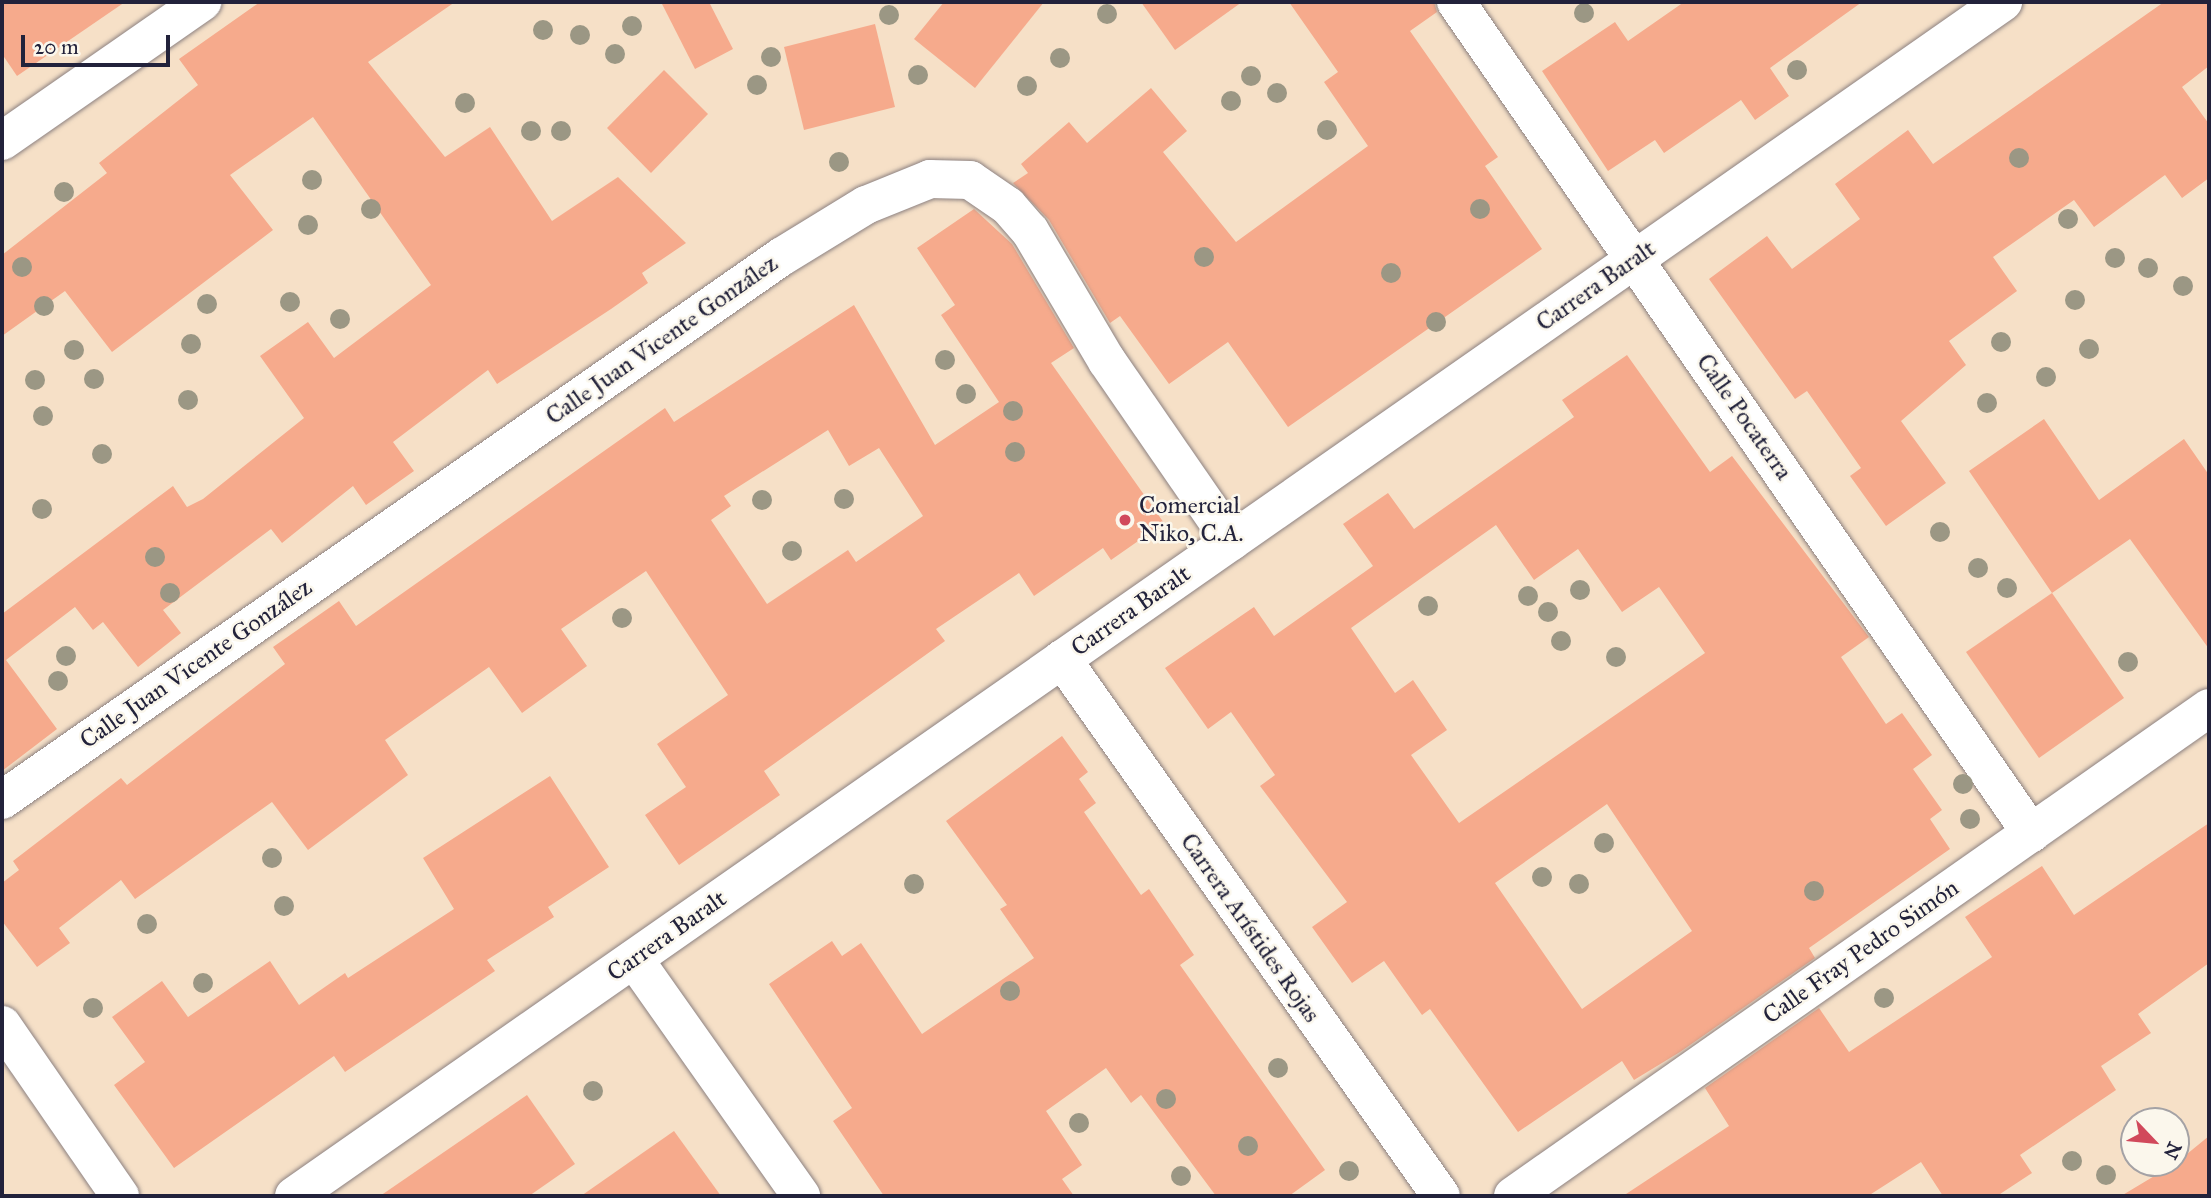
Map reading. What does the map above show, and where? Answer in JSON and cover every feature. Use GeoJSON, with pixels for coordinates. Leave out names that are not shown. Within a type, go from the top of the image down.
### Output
{"type":"FeatureCollection","features":[{"type":"Feature","properties":{"kind":"street"},"geometry":{"type":"LineString","coordinates":[[2,141],[202,2]]}},
{"type":"Feature","properties":{"kind":"street","name":"Calle Pocaterra"},"geometry":{"type":"LineString","coordinates":[[1455,2],[2031,833]]}},
{"type":"Feature","properties":{"kind":"street","name":"Carrera Baralt"},"geometry":{"type":"LineString","coordinates":[[294,1196],[2003,2]]}},
{"type":"Feature","properties":{"kind":"street","name":"Calle Juan Vicente González"},"geometry":{"type":"LineString","coordinates":[[2,800],[781,257],[866,205],[930,179],[970,180],[1008,206],[1030,231],[1107,361],[1231,541]]}},
{"type":"Feature","properties":{"kind":"street","name":"Carrera Arístides Rojas"},"geometry":{"type":"LineString","coordinates":[[1062,659],[1440,1196]]}},
{"type":"Feature","properties":{"kind":"street","name":"Calle Fray Pedro Simón"},"geometry":{"type":"LineString","coordinates":[[1513,1196],[2209,708]]}},
{"type":"Feature","properties":{"kind":"street"},"geometry":{"type":"LineString","coordinates":[[634,959],[801,1196]]}},
{"type":"Feature","properties":{"kind":"street"},"geometry":{"type":"LineString","coordinates":[[2,1025],[120,1196]]}},
{"type":"Feature","properties":{"kind":"building"},"geometry":{"type":"Polygon","coordinates":[[[2,2],[125,2],[17,76],[2,54],[2,2]]]}},
{"type":"Feature","properties":{"kind":"building"},"geometry":{"type":"Polygon","coordinates":[[[260,2],[455,2],[368,62],[445,157],[490,127],[552,221],[618,177],[686,243],[642,273],[648,283],[611,309],[497,384],[488,370],[393,442],[414,471],[366,505],[353,486],[282,543],[271,529],[163,610],[181,633],[138,667],[103,622],[93,630],[75,607],[6,660],[57,729],[2,771],[2,614],[173,486],[187,507],[203,499],[304,418],[260,356],[308,322],[334,358],[431,285],[313,117],[230,175],[273,230],[112,352],[65,291],[2,336],[2,255],[107,173],[99,163],[198,85],[179,59],[260,2]]]}},
{"type":"Feature","properties":{"kind":"building"},"geometry":{"type":"Polygon","coordinates":[[[661,2],[709,2],[733,49],[695,69],[661,2]]]}},
{"type":"Feature","properties":{"kind":"building"},"geometry":{"type":"Polygon","coordinates":[[[944,2],[1044,2],[975,88],[914,39],[944,2]]]}},
{"type":"Feature","properties":{"kind":"building"},"geometry":{"type":"Polygon","coordinates":[[[1141,2],[1242,2],[1175,50],[1141,2]]]}},
{"type":"Feature","properties":{"kind":"building"},"geometry":{"type":"Polygon","coordinates":[[[1289,2],[1434,2],[1437,12],[1410,31],[1498,157],[1485,166],[1542,249],[1288,427],[1228,342],[1169,384],[1120,316],[1110,323],[1049,220],[1013,183],[1028,173],[1021,164],[1069,122],[1087,143],[1151,88],[1187,131],[1163,152],[1236,242],[1368,146],[1324,82],[1338,72],[1289,2]]]}},
{"type":"Feature","properties":{"kind":"building"},"geometry":{"type":"Polygon","coordinates":[[[1684,2],[1862,2],[1770,68],[1789,96],[1755,120],[1741,100],[1664,153],[1655,140],[1608,171],[1542,71],[1615,22],[1628,41],[1684,2]]]}},
{"type":"Feature","properties":{"kind":"building"},"geometry":{"type":"Polygon","coordinates":[[[2164,2],[2209,2],[2209,66],[2182,87],[2209,124],[2209,178],[2182,198],[2165,175],[2094,227],[2074,200],[1993,257],[2017,291],[1949,341],[1966,365],[1901,421],[1946,483],[1886,526],[1850,476],[1861,468],[1807,391],[1795,399],[1709,279],[1767,236],[1792,269],[1860,219],[1835,184],[1908,130],[1933,164],[2164,2]]]}},
{"type":"Feature","properties":{"kind":"building"},"geometry":{"type":"Polygon","coordinates":[[[875,24],[895,107],[804,130],[784,47],[875,24]]]}},
{"type":"Feature","properties":{"kind":"building"},"geometry":{"type":"Polygon","coordinates":[[[664,70],[708,114],[651,173],[607,128],[664,70]]]}},
{"type":"Feature","properties":{"kind":"building"},"geometry":{"type":"Polygon","coordinates":[[[974,209],[1012,244],[1074,348],[1051,363],[1164,523],[1111,560],[1103,548],[1034,596],[1019,573],[936,629],[945,641],[764,771],[780,795],[679,865],[645,815],[686,787],[657,744],[728,695],[646,571],[561,629],[587,666],[522,713],[489,667],[385,740],[408,775],[308,850],[272,802],[135,899],[121,880],[59,928],[70,943],[37,967],[2,921],[2,883],[19,870],[13,861],[121,778],[127,785],[285,664],[273,647],[339,601],[356,626],[665,408],[674,422],[854,305],[935,445],[999,402],[941,315],[955,305],[917,248],[974,209]],[[828,430],[724,496],[731,506],[711,520],[767,604],[848,550],[856,562],[923,516],[879,448],[849,466],[828,430]]]}},
{"type":"Feature","properties":{"kind":"building"},"geometry":{"type":"Polygon","coordinates":[[[1627,355],[1710,472],[1732,456],[1869,637],[1841,657],[1886,724],[1902,713],[1932,755],[1913,769],[1942,810],[1930,819],[1950,849],[1809,948],[1815,958],[1680,1052],[1634,1080],[1622,1061],[1518,1132],[1430,1009],[1422,1015],[1384,961],[1352,983],[1312,927],[1347,902],[1260,786],[1275,775],[1231,712],[1208,729],[1165,668],[1254,607],[1274,636],[1373,566],[1343,524],[1388,493],[1414,529],[1574,417],[1562,400],[1627,355]],[[1496,525],[1351,628],[1395,693],[1413,680],[1447,730],[1411,755],[1459,823],[1705,653],[1659,587],[1622,612],[1578,549],[1534,580],[1496,525]],[[1607,804],[1495,883],[1582,1009],[1692,931],[1607,804]]]}},
{"type":"Feature","properties":{"kind":"building"},"geometry":{"type":"Polygon","coordinates":[[[2044,419],[2099,500],[2184,439],[2209,475],[2209,649],[2130,539],[2052,593],[1969,471],[2044,419]]]}},
{"type":"Feature","properties":{"kind":"building"},"geometry":{"type":"Polygon","coordinates":[[[2052,593],[2124,698],[2039,758],[1966,652],[2052,593]]]}},
{"type":"Feature","properties":{"kind":"building"},"geometry":{"type":"Polygon","coordinates":[[[1062,736],[1088,772],[1079,779],[1096,803],[1084,812],[1141,895],[1149,889],[1194,955],[1180,965],[1325,1170],[1289,1196],[1216,1196],[1141,1095],[1131,1103],[1106,1068],[1046,1111],[1082,1165],[1062,1179],[1074,1196],[884,1196],[833,1121],[852,1108],[769,984],[832,941],[842,956],[861,943],[922,1034],[1034,958],[1000,909],[1007,905],[946,821],[1062,736]]]}},
{"type":"Feature","properties":{"kind":"building"},"geometry":{"type":"Polygon","coordinates":[[[550,776],[609,867],[548,907],[554,917],[487,960],[495,971],[345,1072],[334,1056],[174,1168],[114,1085],[145,1062],[112,1017],[162,981],[188,1017],[270,961],[299,1005],[345,973],[348,978],[454,909],[423,858],[550,776]]]}},
{"type":"Feature","properties":{"kind":"building"},"geometry":{"type":"Polygon","coordinates":[[[2209,823],[2209,963],[2138,1014],[2151,1033],[2101,1066],[2116,1090],[2020,1155],[2032,1173],[1997,1196],[1943,1196],[1921,1162],[1868,1196],[1623,1196],[1729,1126],[1705,1088],[1819,1008],[1849,1052],[1992,957],[1965,917],[2042,866],[2074,915],[2209,823]]]}},
{"type":"Feature","properties":{"kind":"building"},"geometry":{"type":"Polygon","coordinates":[[[527,1095],[575,1164],[529,1196],[380,1196],[527,1095]]]}},
{"type":"Feature","properties":{"kind":"building"},"geometry":{"type":"Polygon","coordinates":[[[674,1131],[721,1196],[581,1196],[674,1131]]]}},
{"type":"Feature","properties":{"kind":"building"},"geometry":{"type":"Polygon","coordinates":[[[2209,1136],[2209,1196],[2121,1196],[2153,1177],[2190,1177],[2190,1152],[2209,1136]]]}},
{"type":"Feature","properties":{"kind":"place","name":"Comercial Niko, C.A."},"geometry":{"type":"Point","coordinates":[1125,520]}}]}
